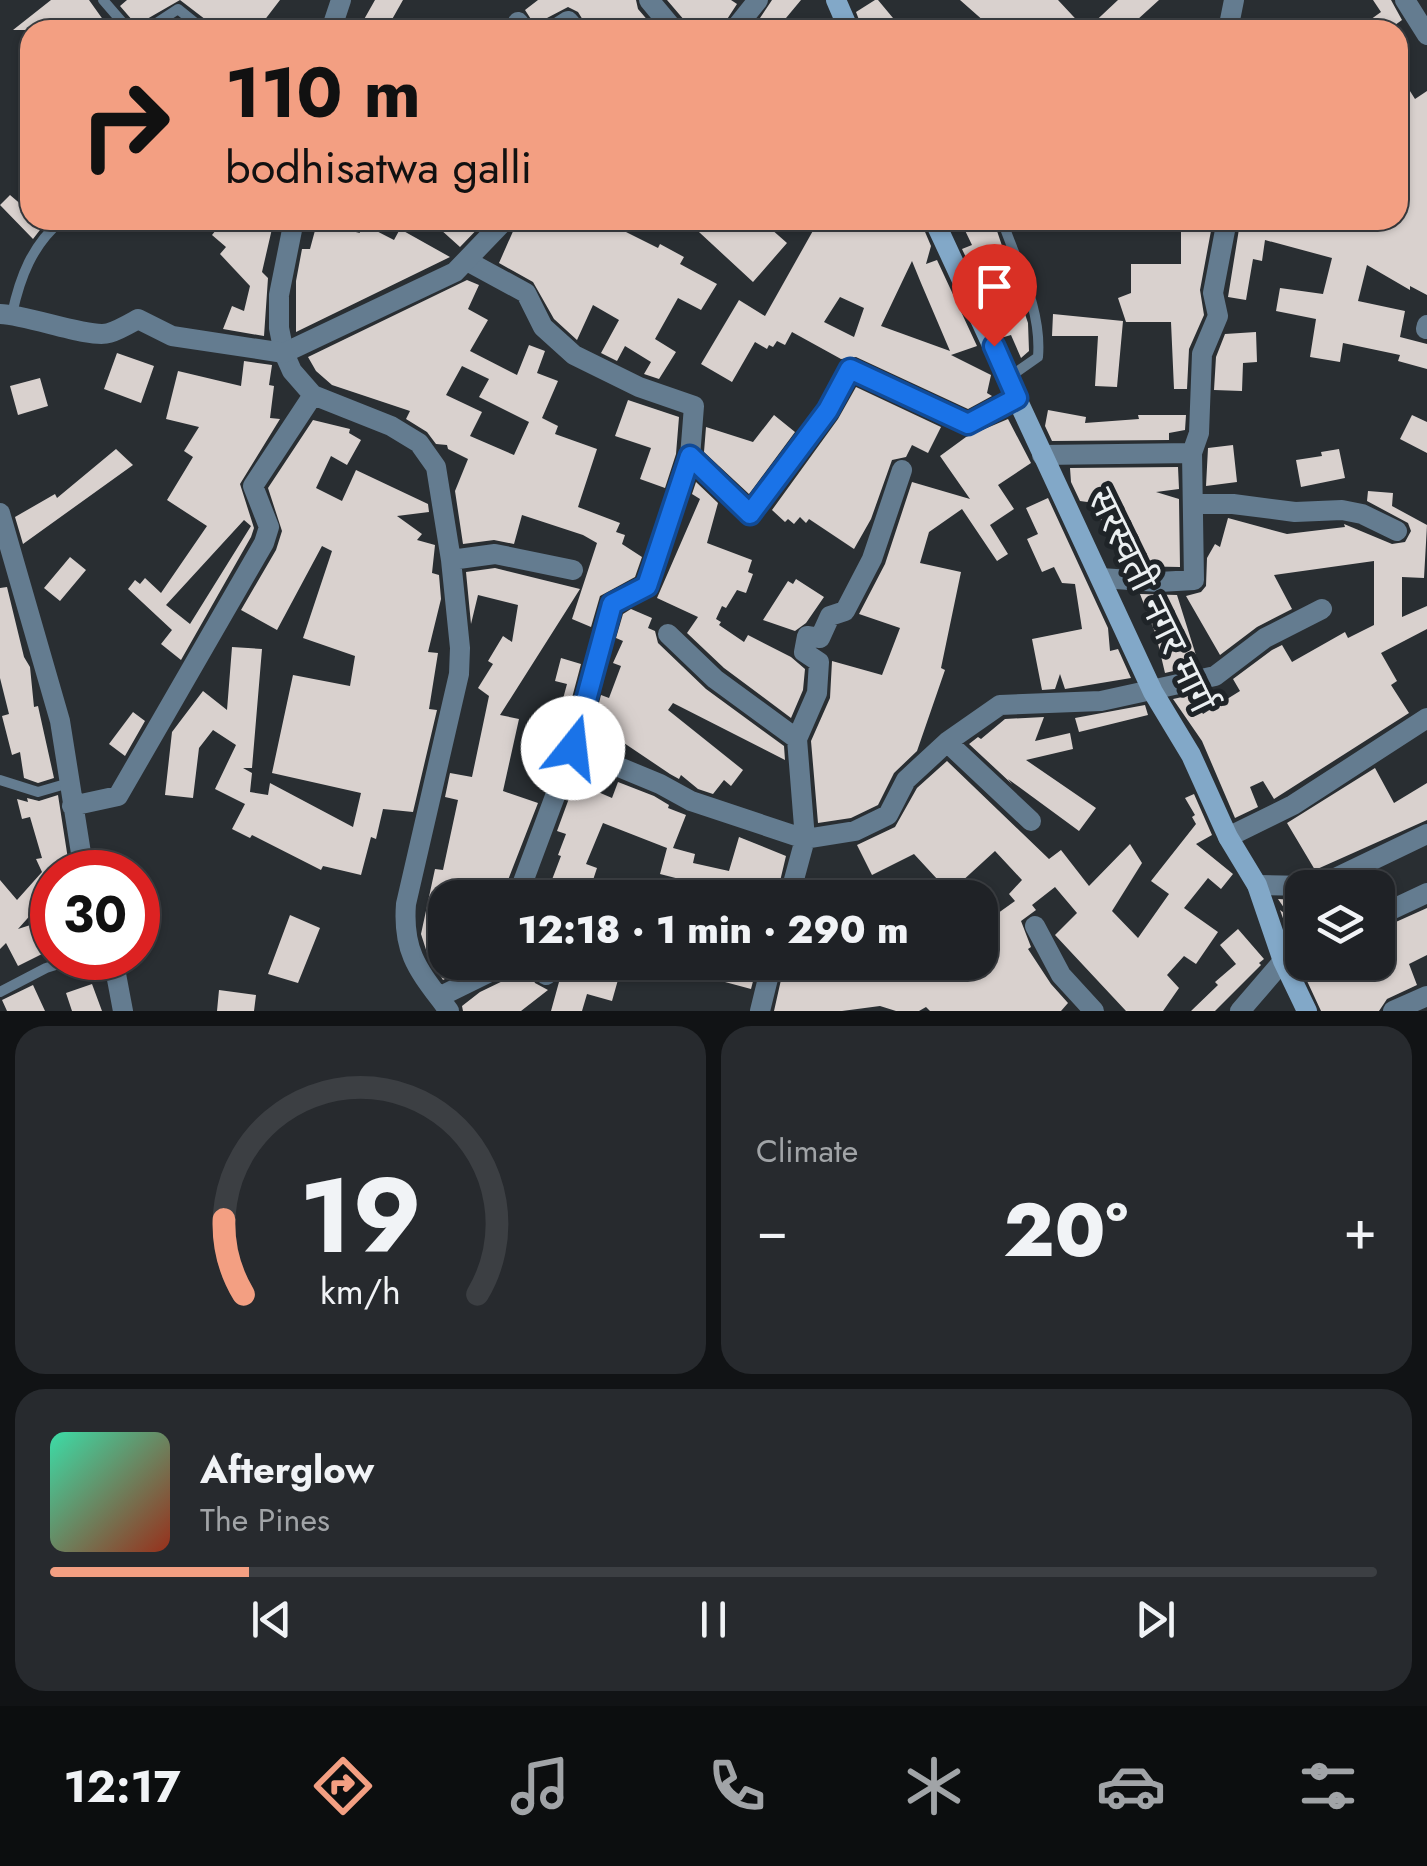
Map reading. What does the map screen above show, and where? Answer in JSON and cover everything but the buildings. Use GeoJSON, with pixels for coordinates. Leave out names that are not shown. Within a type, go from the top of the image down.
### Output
{"type":"FeatureCollection","features":[{"type":"Feature","properties":{"kind":"main road","name":"सरस्वती नगर मार्ग"},"geometry":{"type":"LineString","coordinates":[[939,230],[1153,692],[1191,755],[1228,837],[1257,885],[1283,961],[1307,1011]]}},
{"type":"Feature","properties":{"kind":"street"},"geometry":{"type":"LineString","coordinates":[[650,0],[666,20]]}},
{"type":"Feature","properties":{"kind":"street"},"geometry":{"type":"LineString","coordinates":[[1405,0],[1427,34]]}},
{"type":"Feature","properties":{"kind":"street"},"geometry":{"type":"LineString","coordinates":[[292,230],[279,295],[279,328],[292,372],[313,395],[392,426],[419,443],[436,467],[460,648],[458,674],[406,904],[404,931],[413,964],[444,1004],[482,980]]}},
{"type":"Feature","properties":{"kind":"street"},"geometry":{"type":"LineString","coordinates":[[6,314],[92,334],[108,334],[138,320],[172,336],[284,353],[434,284],[466,261],[495,230]]}},
{"type":"Feature","properties":{"kind":"street"},"geometry":{"type":"LineString","coordinates":[[1101,578],[1194,580],[1192,453],[1199,433],[1202,354],[1218,316],[1214,293],[1225,230]]}},
{"type":"Feature","properties":{"kind":"street"},"geometry":{"type":"LineString","coordinates":[[466,261],[526,293],[542,327],[574,354],[639,387],[694,406],[690,456],[647,586],[612,604],[573,748],[524,880]]}},
{"type":"Feature","properties":{"kind":"street"},"geometry":{"type":"LineString","coordinates":[[690,456],[750,514],[828,410],[850,369],[968,424],[1013,388]]}},
{"type":"Feature","properties":{"kind":"street"},"geometry":{"type":"LineString","coordinates":[[72,806],[118,796],[194,667],[264,543],[268,528],[253,486],[313,395]]}},
{"type":"Feature","properties":{"kind":"street"},"geometry":{"type":"LineString","coordinates":[[1042,455],[1192,453]]}},
{"type":"Feature","properties":{"kind":"street"},"geometry":{"type":"LineString","coordinates":[[795,880],[805,839],[797,739],[817,693],[819,662],[804,652],[807,636],[820,638],[830,616],[846,611],[872,559],[902,470]]}},
{"type":"Feature","properties":{"kind":"street"},"geometry":{"type":"LineString","coordinates":[[1194,504],[1234,504],[1295,512],[1342,510],[1362,514],[1397,531]]}},
{"type":"Feature","properties":{"kind":"street"},"geometry":{"type":"LineString","coordinates":[[0,513],[60,720],[80,850]]}},
{"type":"Feature","properties":{"kind":"street"},"geometry":{"type":"LineString","coordinates":[[451,560],[495,554],[573,570]]}},
{"type":"Feature","properties":{"kind":"street"},"geometry":{"type":"LineString","coordinates":[[573,748],[691,800],[805,839],[855,832],[888,815],[906,780],[948,742],[1000,704],[1101,701],[1215,676],[1265,638],[1322,609]]}},
{"type":"Feature","properties":{"kind":"street"},"geometry":{"type":"LineString","coordinates":[[668,634],[715,679],[797,739]]}},
{"type":"Feature","properties":{"kind":"street"},"geometry":{"type":"LineString","coordinates":[[1228,837],[1293,806],[1427,718]]}},
{"type":"Feature","properties":{"kind":"street"},"geometry":{"type":"LineString","coordinates":[[948,742],[1031,821]]}},
{"type":"Feature","properties":{"kind":"street"},"geometry":{"type":"LineString","coordinates":[[1257,885],[1307,886],[1327,882],[1427,834]]}},
{"type":"Feature","properties":{"kind":"street"},"geometry":{"type":"LineString","coordinates":[[1395,908],[1427,892]]}},
{"type":"Feature","properties":{"kind":"street"},"geometry":{"type":"LineString","coordinates":[[1035,926],[1061,975],[1094,1011]]}},
{"type":"Feature","properties":{"kind":"street"},"geometry":{"type":"LineString","coordinates":[[1240,1011],[1283,961]]}},
{"type":"Feature","properties":{"kind":"street"},"geometry":{"type":"LineString","coordinates":[[117,980],[123,1011]]}},
{"type":"Feature","properties":{"kind":"street"},"geometry":{"type":"LineString","coordinates":[[760,1011],[768,980]]}},
{"type":"Feature","properties":{"kind":"street"},"geometry":{"type":"LineString","coordinates":[[1393,1011],[1427,996]]}},
{"type":"Feature","properties":{"kind":"lane"},"geometry":{"type":"LineString","coordinates":[[103,0],[120,20]]}},
{"type":"Feature","properties":{"kind":"lane"},"geometry":{"type":"LineString","coordinates":[[161,20],[178,9],[192,20]]}},
{"type":"Feature","properties":{"kind":"lane"},"geometry":{"type":"LineString","coordinates":[[6,314],[20,277],[50,230]]}},
{"type":"Feature","properties":{"kind":"lane"},"geometry":{"type":"LineString","coordinates":[[1006,230],[1033,305],[1039,341],[1038,357],[1013,388]]}},
{"type":"Feature","properties":{"kind":"lane"},"geometry":{"type":"LineString","coordinates":[[0,780],[38,792],[70,783]]}},
{"type":"Feature","properties":{"kind":"lane"},"geometry":{"type":"LineString","coordinates":[[0,992],[30,976]]}},
{"type":"Feature","properties":{"kind":"route"},"geometry":{"type":"LineString","coordinates":[[573,748],[612,604],[647,586],[690,456],[750,514],[828,410],[850,369],[968,424],[1017,398],[994,346]]}}]}
